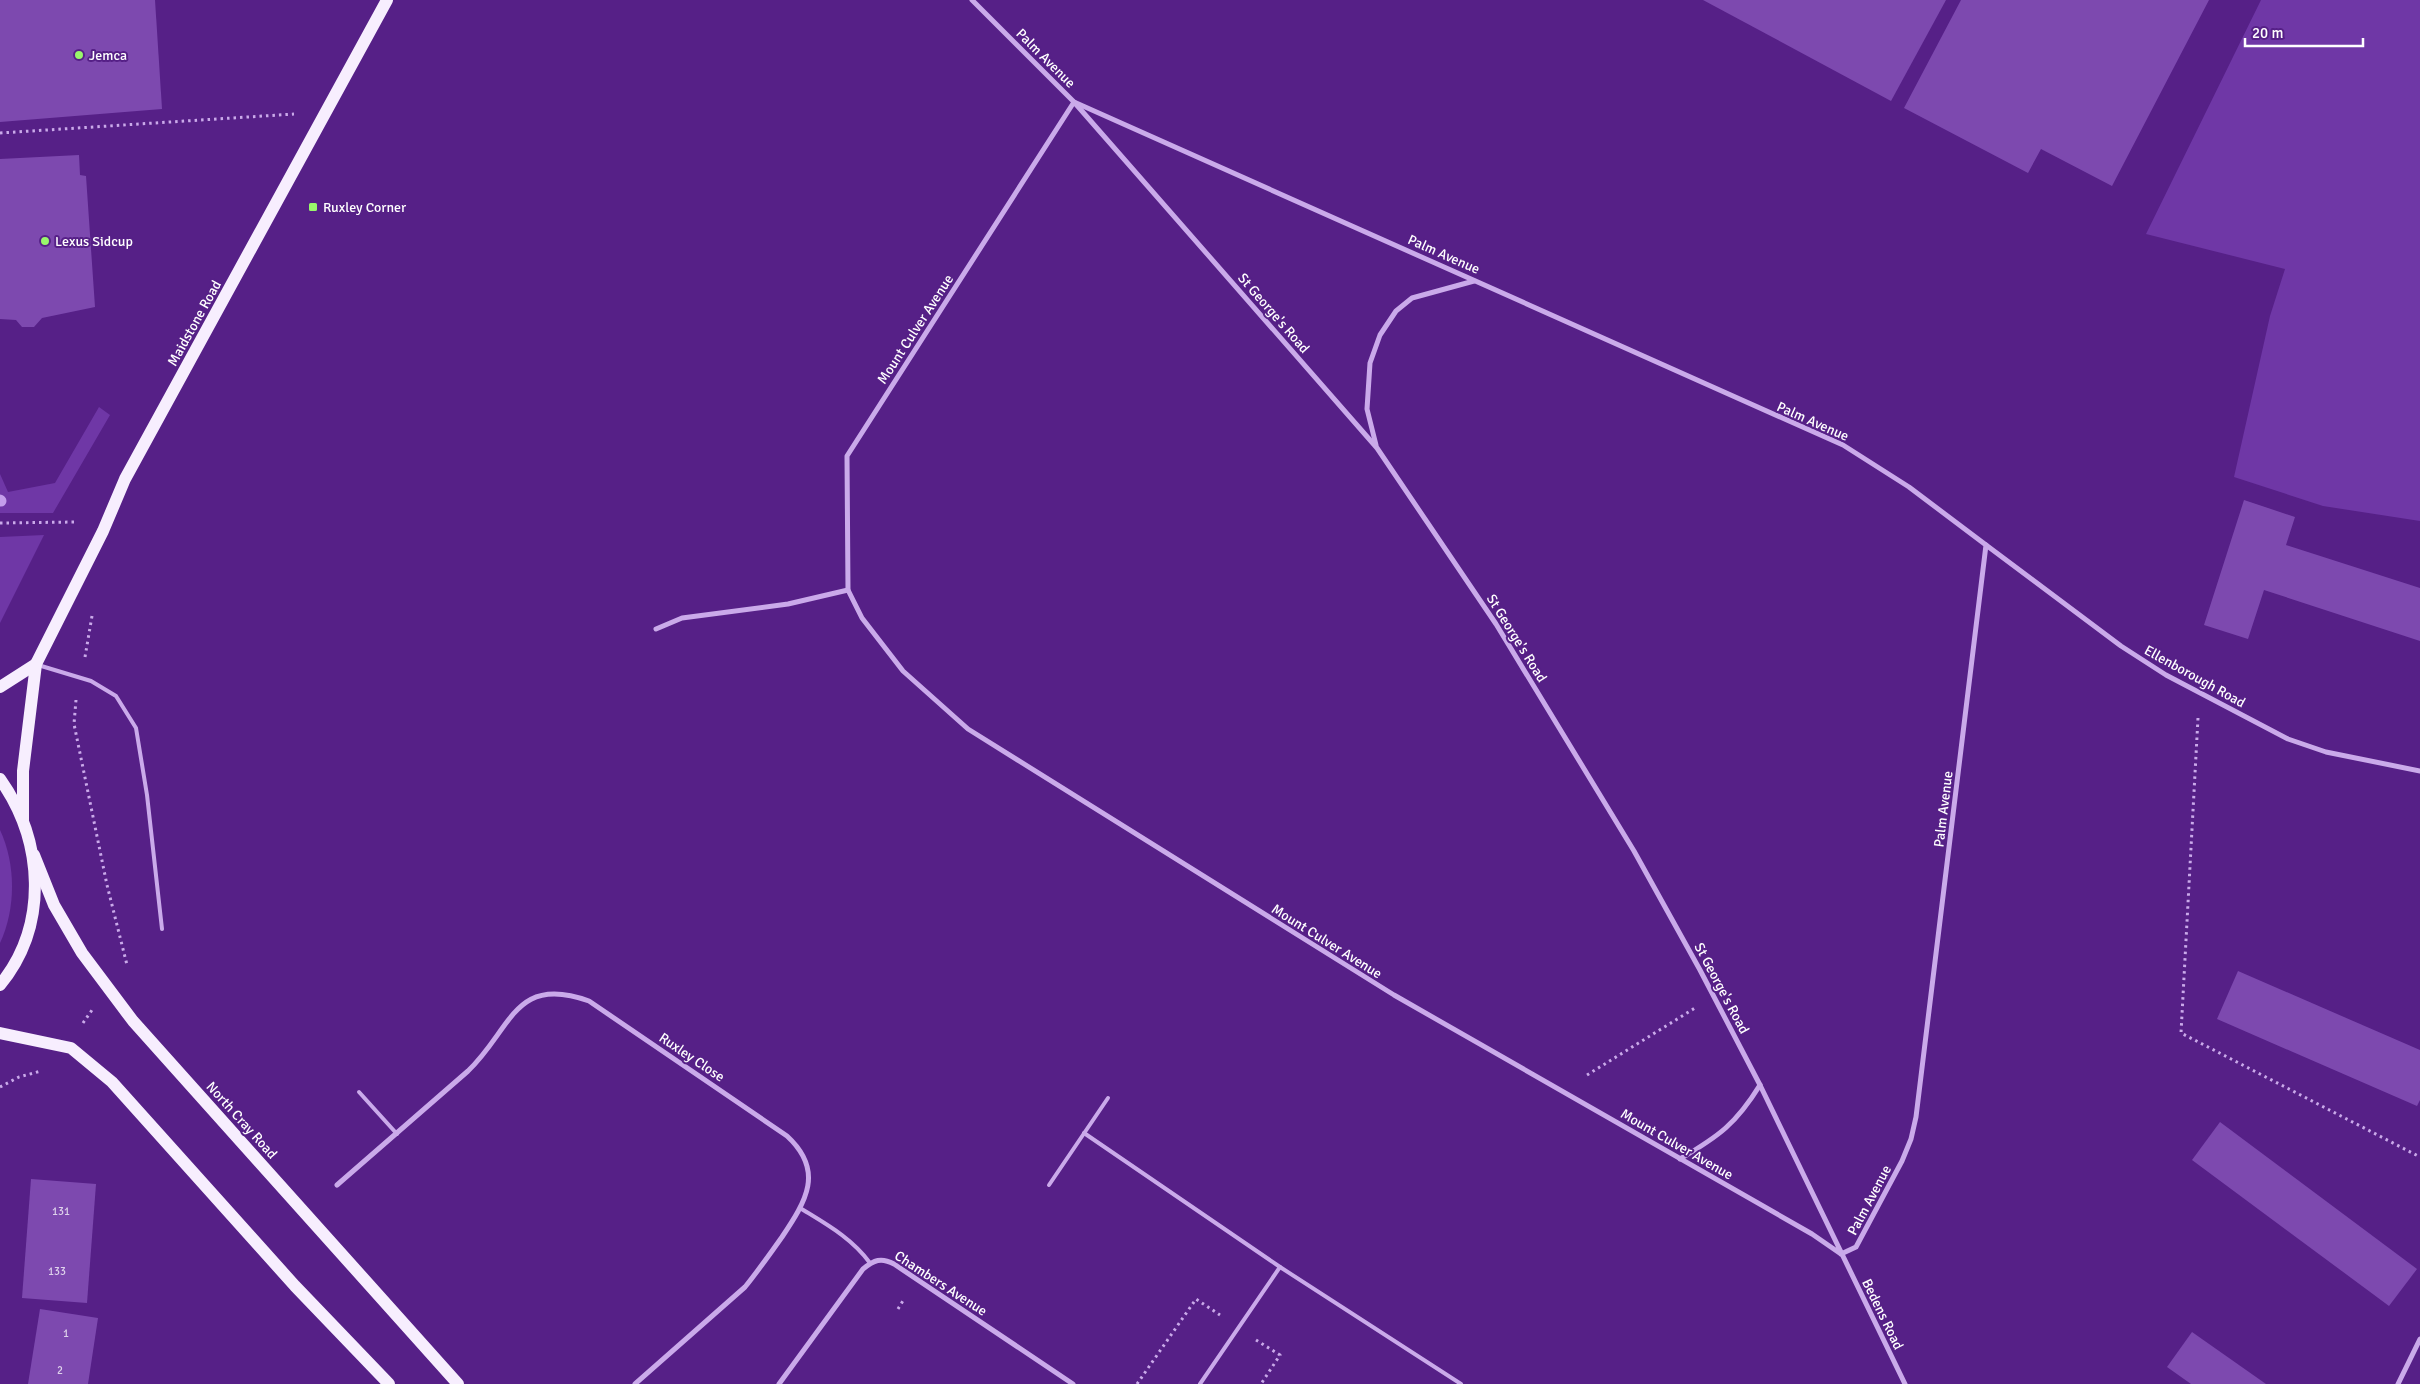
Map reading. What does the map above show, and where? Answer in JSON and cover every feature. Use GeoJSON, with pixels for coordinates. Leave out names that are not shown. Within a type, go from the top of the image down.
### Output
{"type":"FeatureCollection","features":[{"type":"Feature","properties":{"kind":"main road","name":"Maidstone Road"},"geometry":{"type":"LineString","coordinates":[[22,820],[24,763],[36,664],[74,590],[125,479],[387,0]]}},
{"type":"Feature","properties":{"kind":"main road"},"geometry":{"type":"LineString","coordinates":[[0,687],[36,664]]}},
{"type":"Feature","properties":{"kind":"main road"},"geometry":{"type":"LineString","coordinates":[[0,779],[10,794],[22,820],[34,855],[35,907],[22,953],[0,985]]}},
{"type":"Feature","properties":{"kind":"main road","name":"North Cray Road"},"geometry":{"type":"LineString","coordinates":[[34,855],[54,905],[82,953],[109,992],[458,1384]]}},
{"type":"Feature","properties":{"kind":"main road"},"geometry":{"type":"LineString","coordinates":[[0,1033],[71,1048],[112,1082],[295,1286],[389,1384]]}},
{"type":"Feature","properties":{"kind":"street","name":"Palm Avenue"},"geometry":{"type":"LineString","coordinates":[[972,0],[1074,102],[1843,445],[1909,487],[1986,545],[1916,1117],[1911,1139],[1902,1162],[1856,1247],[1841,1254]]}},
{"type":"Feature","properties":{"kind":"street","name":"St George's Road"},"geometry":{"type":"LineString","coordinates":[[1074,102],[1377,448],[1496,624],[1624,834],[1700,970],[1760,1084],[1841,1254]]}},
{"type":"Feature","properties":{"kind":"street","name":"Mount Culver Avenue"},"geometry":{"type":"LineString","coordinates":[[1074,102],[847,456],[848,590],[862,618],[903,671],[968,729],[1394,996],[1812,1234],[1841,1254]]}},
{"type":"Feature","properties":{"kind":"street"},"geometry":{"type":"LineString","coordinates":[[1377,448],[1366,410],[1370,363],[1380,335],[1396,311],[1412,298],[1474,280]]}},
{"type":"Feature","properties":{"kind":"street","name":"Ellenborough Road"},"geometry":{"type":"LineString","coordinates":[[1986,545],[2121,646],[2166,675],[2288,739],[2326,752],[2420,771]]}},
{"type":"Feature","properties":{"kind":"street"},"geometry":{"type":"LineString","coordinates":[[656,630],[682,618],[788,604],[848,590]]}},
{"type":"Feature","properties":{"kind":"street","name":"Ruxley Close"},"geometry":{"type":"LineString","coordinates":[[337,1185],[478,1062],[514,1012],[530,1000],[543,993],[557,992],[589,1001],[786,1136],[799,1148],[807,1163],[808,1187],[800,1208],[758,1272],[745,1287],[635,1384]]}},
{"type":"Feature","properties":{"kind":"street"},"geometry":{"type":"LineString","coordinates":[[1680,1159],[1714,1139],[1733,1123],[1760,1084]]}},
{"type":"Feature","properties":{"kind":"street","name":"Bedens Road"},"geometry":{"type":"LineString","coordinates":[[1841,1254],[1905,1384]]}},
{"type":"Feature","properties":{"kind":"street","name":"Chambers Avenue"},"geometry":{"type":"LineString","coordinates":[[870,1263],[877,1259],[886,1260],[894,1264],[1073,1384]]}},
{"type":"Feature","properties":{"kind":"street"},"geometry":{"type":"LineString","coordinates":[[779,1384],[870,1263]]}},
{"type":"Feature","properties":{"kind":"street"},"geometry":{"type":"LineString","coordinates":[[2398,1384],[2420,1339]]}},
{"type":"Feature","properties":{"kind":"lane"},"geometry":{"type":"LineString","coordinates":[[36,664],[91,681],[116,696],[136,728],[149,814],[162,928]]}},
{"type":"Feature","properties":{"kind":"lane"},"geometry":{"type":"LineString","coordinates":[[359,1092],[397,1134]]}},
{"type":"Feature","properties":{"kind":"lane"},"geometry":{"type":"LineString","coordinates":[[1049,1186],[1108,1098]]}},
{"type":"Feature","properties":{"kind":"lane"},"geometry":{"type":"LineString","coordinates":[[1084,1133],[1280,1267],[1461,1384]]}},
{"type":"Feature","properties":{"kind":"lane"},"geometry":{"type":"LineString","coordinates":[[800,1208],[830,1226],[859,1248],[870,1263]]}},
{"type":"Feature","properties":{"kind":"lane"},"geometry":{"type":"LineString","coordinates":[[1200,1384],[1280,1267]]}},
{"type":"Feature","properties":{"kind":"path"},"geometry":{"type":"LineString","coordinates":[[0,133],[327,112]]}},
{"type":"Feature","properties":{"kind":"path"},"geometry":{"type":"LineString","coordinates":[[0,522],[107,521]]}},
{"type":"Feature","properties":{"kind":"path"},"geometry":{"type":"LineString","coordinates":[[0,1087],[19,1077],[59,1067],[71,1048],[86,1016],[129,975],[107,885],[74,724],[76,698],[94,609],[74,590]]}},
{"type":"Feature","properties":{"kind":"path"},"geometry":{"type":"LineString","coordinates":[[2200,692],[2181,1033],[2420,1157]]}},
{"type":"Feature","properties":{"kind":"path"},"geometry":{"type":"LineString","coordinates":[[1587,1075],[1696,1007]]}},
{"type":"Feature","properties":{"kind":"shaded area"},"geometry":{"type":"Polygon","coordinates":[[[2261,0],[2420,0],[2420,521],[2323,506],[2234,477],[2270,316],[2285,269],[2146,234],[2261,0]]]}},
{"type":"Feature","properties":{"kind":"shaded area"},"geometry":{"type":"Polygon","coordinates":[[[99,407],[110,415],[53,513],[0,513],[0,474],[8,492],[55,483],[99,407]]]}},
{"type":"Feature","properties":{"kind":"shaded area"},"geometry":{"type":"Polygon","coordinates":[[[44,535],[0,623],[0,537],[44,535]]]}},
{"type":"Feature","properties":{"kind":"shaded area"},"geometry":{"type":"Polygon","coordinates":[[[0,830],[9,857],[12,886],[9,916],[0,943],[0,830]]]}},
{"type":"Feature","properties":{"kind":"building","name":"Jemca"},"geometry":{"type":"Polygon","coordinates":[[[0,0],[155,0],[162,109],[0,122],[0,0]]]}},
{"type":"Feature","properties":{"kind":"building"},"geometry":{"type":"Polygon","coordinates":[[[1703,0],[1946,0],[1891,101],[1703,0]]]}},
{"type":"Feature","properties":{"kind":"building"},"geometry":{"type":"Polygon","coordinates":[[[1961,0],[2209,0],[2112,186],[2041,149],[2028,173],[1904,108],[1961,0]]]}},
{"type":"Feature","properties":{"kind":"building","name":"Lexus Sidcup"},"geometry":{"type":"Polygon","coordinates":[[[79,155],[80,175],[86,176],[95,307],[42,318],[34,327],[22,327],[16,320],[0,319],[0,159],[79,155]]]}},
{"type":"Feature","properties":{"kind":"building"},"geometry":{"type":"Polygon","coordinates":[[[2244,500],[2295,517],[2286,545],[2420,588],[2420,641],[2264,590],[2248,639],[2204,625],[2244,500]]]}},
{"type":"Feature","properties":{"kind":"building"},"geometry":{"type":"Polygon","coordinates":[[[2238,971],[2420,1050],[2420,1100],[2417,1106],[2217,1019],[2238,971]]]}},
{"type":"Feature","properties":{"kind":"building"},"geometry":{"type":"Polygon","coordinates":[[[2220,1122],[2417,1269],[2389,1306],[2192,1160],[2220,1122]]]}},
{"type":"Feature","properties":{"kind":"building"},"geometry":{"type":"Polygon","coordinates":[[[31,1179],[96,1184],[87,1303],[22,1298],[31,1179]]]}},
{"type":"Feature","properties":{"kind":"building"},"geometry":{"type":"Polygon","coordinates":[[[40,1309],[98,1318],[88,1384],[28,1384],[40,1309]]]}},
{"type":"Feature","properties":{"kind":"building"},"geometry":{"type":"Polygon","coordinates":[[[2192,1332],[2266,1384],[2191,1384],[2167,1367],[2192,1332]]]}},
{"type":"Feature","properties":{"kind":"place","name":"Jemca"},"geometry":{"type":"Point","coordinates":[79,55]}},
{"type":"Feature","properties":{"kind":"place","name":"Ruxley Corner"},"geometry":{"type":"Point","coordinates":[313,207]}},
{"type":"Feature","properties":{"kind":"place","name":"Lexus Sidcup"},"geometry":{"type":"Point","coordinates":[45,241]}}]}
